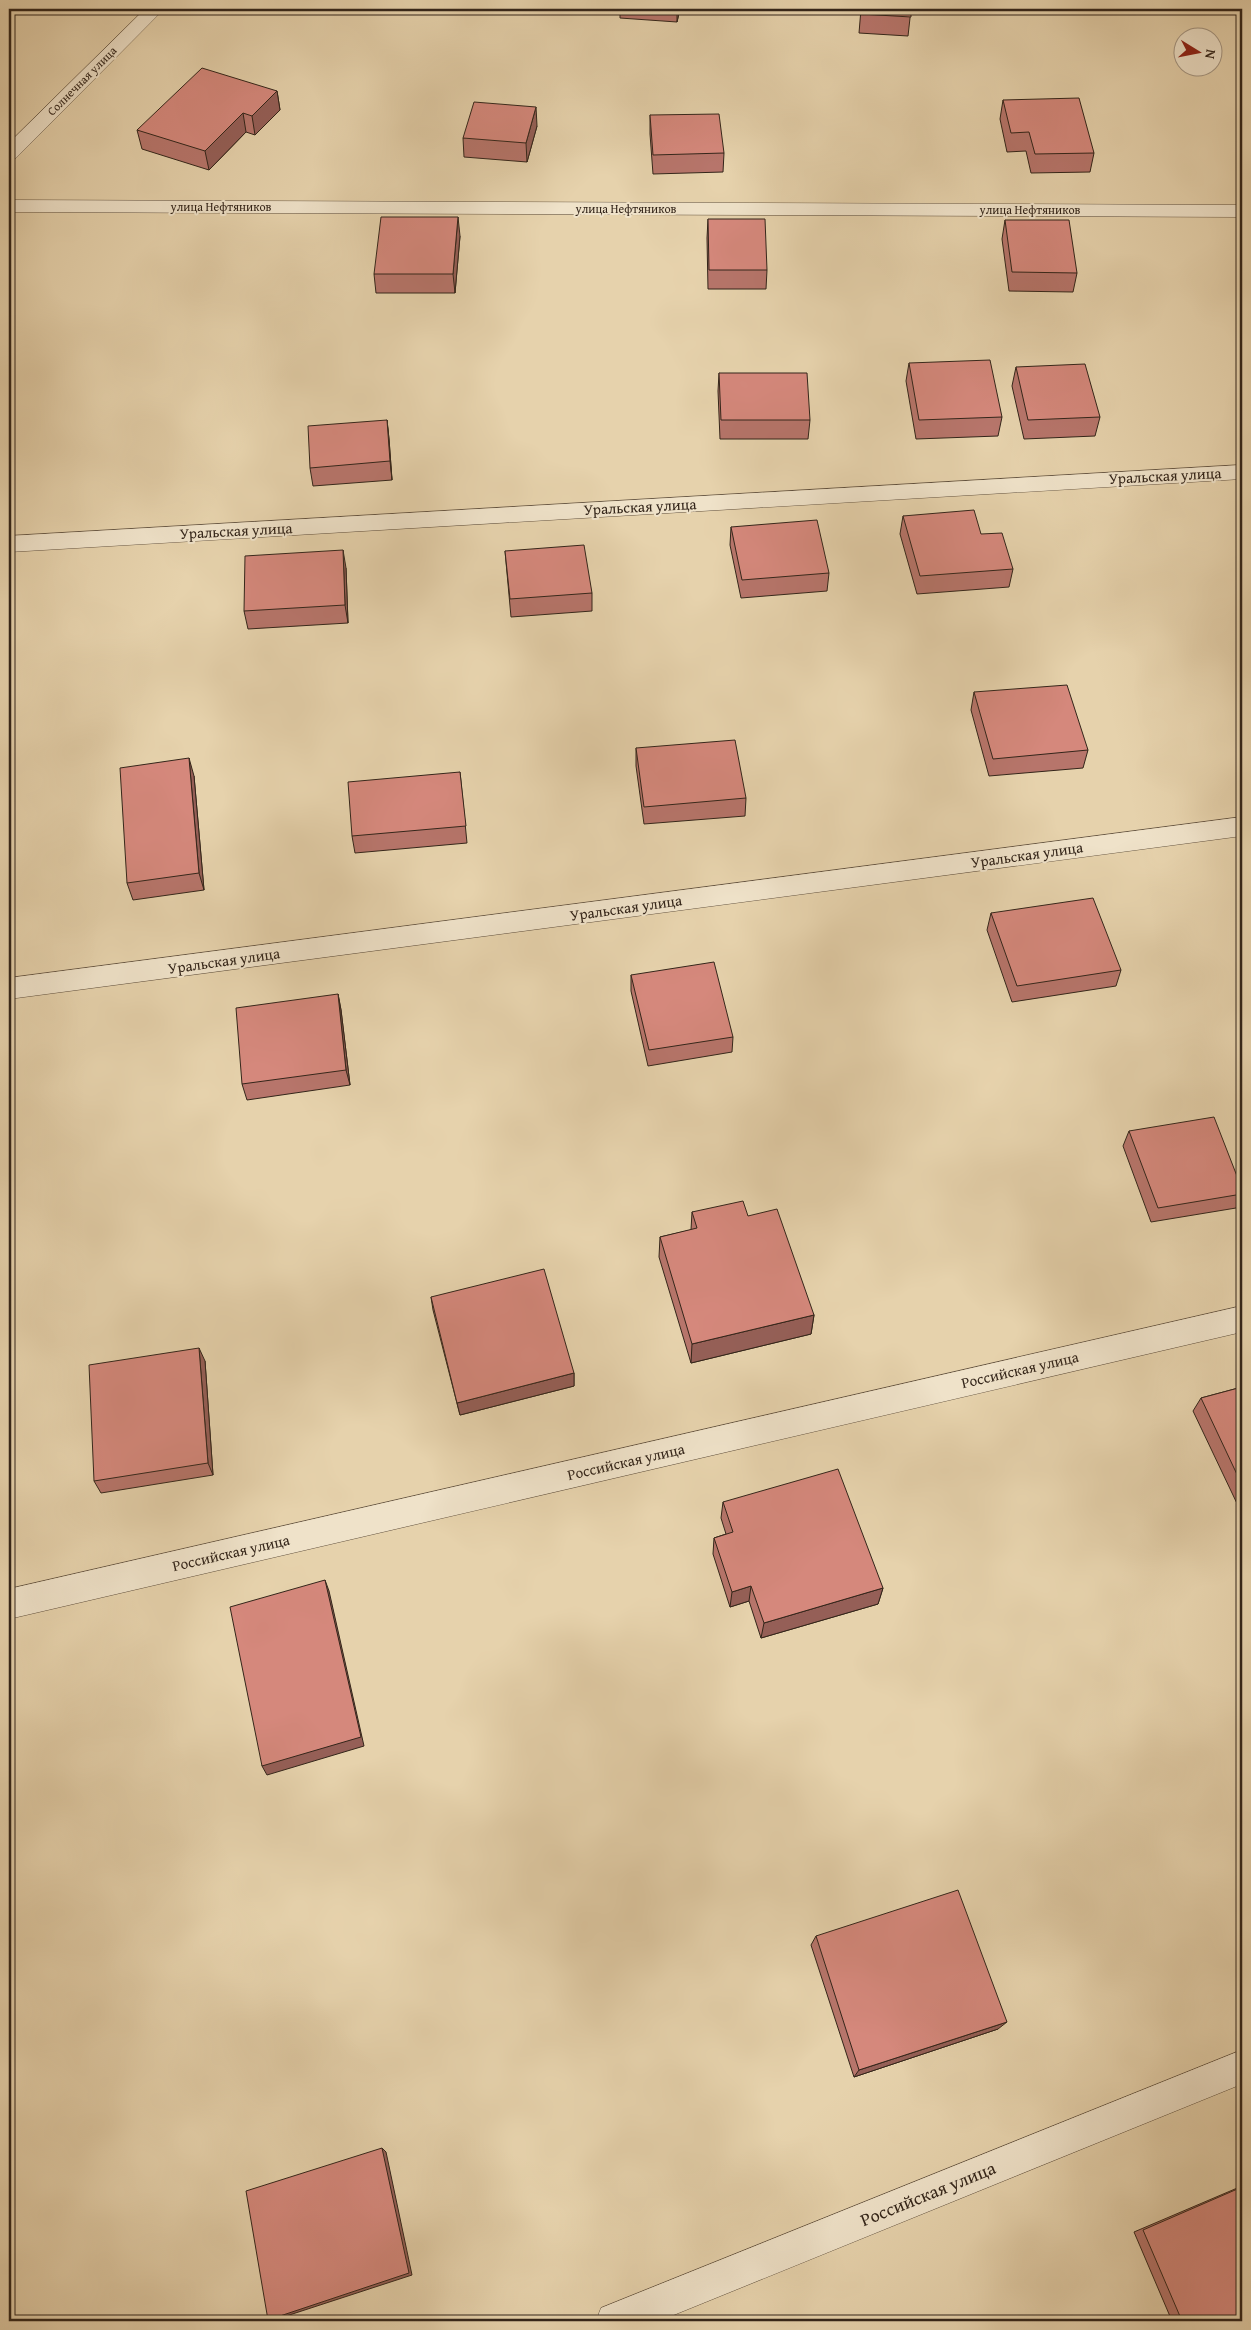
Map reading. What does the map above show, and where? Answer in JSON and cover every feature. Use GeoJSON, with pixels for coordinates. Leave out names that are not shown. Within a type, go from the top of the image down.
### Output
{"type":"FeatureCollection","features":[{"type":"Feature","properties":{"kind":"street","name":"Солнечная улица"},"geometry":{"type":"LineString","coordinates":[[9,154],[155,9]]}},
{"type":"Feature","properties":{"kind":"street","name":"улица Нефтяников"},"geometry":{"type":"LineString","coordinates":[[9,206],[1242,211]]}},
{"type":"Feature","properties":{"kind":"street","name":"Уральская улица"},"geometry":{"type":"LineString","coordinates":[[9,544],[1242,472]]}},
{"type":"Feature","properties":{"kind":"street","name":"Уральская улица"},"geometry":{"type":"LineString","coordinates":[[9,989],[1242,826]]}},
{"type":"Feature","properties":{"kind":"street","name":"Российская улица"},"geometry":{"type":"LineString","coordinates":[[9,1604],[1242,1319]]}},
{"type":"Feature","properties":{"kind":"street","name":"Российская улица"},"geometry":{"type":"LineString","coordinates":[[614,2321],[1242,2067]]}},
{"type":"Feature","properties":{"kind":"building"},"geometry":{"type":"Polygon","coordinates":[[[861,9],[911,9],[911,17],[861,14],[861,9]]]}},
{"type":"Feature","properties":{"kind":"building"},"geometry":{"type":"Polygon","coordinates":[[[202,68],[277,91],[252,116],[243,113],[205,151],[137,130],[202,68]]]}},
{"type":"Feature","properties":{"kind":"building"},"geometry":{"type":"Polygon","coordinates":[[[1079,98],[1094,153],[1035,154],[1029,132],[1011,133],[1003,100],[1079,98]]]}},
{"type":"Feature","properties":{"kind":"building"},"geometry":{"type":"Polygon","coordinates":[[[474,102],[536,107],[526,143],[463,138],[474,102]]]}},
{"type":"Feature","properties":{"kind":"building"},"geometry":{"type":"Polygon","coordinates":[[[719,114],[724,153],[653,155],[650,115],[719,114]]]}},
{"type":"Feature","properties":{"kind":"building"},"geometry":{"type":"Polygon","coordinates":[[[381,217],[458,217],[453,274],[374,274],[381,217]]]}},
{"type":"Feature","properties":{"kind":"building"},"geometry":{"type":"Polygon","coordinates":[[[708,219],[765,219],[767,270],[709,270],[708,219]]]}},
{"type":"Feature","properties":{"kind":"building"},"geometry":{"type":"Polygon","coordinates":[[[1005,220],[1069,220],[1077,273],[1012,272],[1005,220]]]}},
{"type":"Feature","properties":{"kind":"building"},"geometry":{"type":"Polygon","coordinates":[[[990,360],[1002,417],[919,420],[909,363],[990,360]]]}},
{"type":"Feature","properties":{"kind":"building"},"geometry":{"type":"Polygon","coordinates":[[[1085,364],[1100,417],[1028,420],[1016,367],[1085,364]]]}},
{"type":"Feature","properties":{"kind":"building"},"geometry":{"type":"Polygon","coordinates":[[[719,373],[807,373],[810,420],[721,420],[719,373]]]}},
{"type":"Feature","properties":{"kind":"building"},"geometry":{"type":"Polygon","coordinates":[[[387,420],[390,461],[310,468],[308,426],[387,420]]]}},
{"type":"Feature","properties":{"kind":"building"},"geometry":{"type":"Polygon","coordinates":[[[974,510],[981,534],[1002,533],[1013,569],[920,576],[903,516],[974,510]]]}},
{"type":"Feature","properties":{"kind":"building"},"geometry":{"type":"Polygon","coordinates":[[[817,520],[829,573],[742,580],[731,527],[817,520]]]}},
{"type":"Feature","properties":{"kind":"building"},"geometry":{"type":"Polygon","coordinates":[[[584,545],[592,593],[510,599],[505,551],[584,545]]]}},
{"type":"Feature","properties":{"kind":"building"},"geometry":{"type":"Polygon","coordinates":[[[343,550],[345,605],[244,611],[245,556],[343,550]]]}},
{"type":"Feature","properties":{"kind":"building"},"geometry":{"type":"Polygon","coordinates":[[[1067,685],[1088,750],[993,759],[974,692],[1067,685]]]}},
{"type":"Feature","properties":{"kind":"building"},"geometry":{"type":"Polygon","coordinates":[[[735,740],[746,798],[644,807],[636,748],[735,740]]]}},
{"type":"Feature","properties":{"kind":"building"},"geometry":{"type":"Polygon","coordinates":[[[189,758],[199,873],[127,883],[120,768],[189,758]]]}},
{"type":"Feature","properties":{"kind":"building"},"geometry":{"type":"Polygon","coordinates":[[[460,772],[466,826],[352,836],[348,782],[460,772]]]}},
{"type":"Feature","properties":{"kind":"building"},"geometry":{"type":"Polygon","coordinates":[[[1093,898],[1121,970],[1017,986],[991,913],[1093,898]]]}},
{"type":"Feature","properties":{"kind":"building"},"geometry":{"type":"Polygon","coordinates":[[[714,962],[733,1037],[649,1050],[631,975],[714,962]]]}},
{"type":"Feature","properties":{"kind":"building"},"geometry":{"type":"Polygon","coordinates":[[[338,994],[346,1070],[242,1084],[236,1008],[338,994]]]}},
{"type":"Feature","properties":{"kind":"building"},"geometry":{"type":"Polygon","coordinates":[[[1214,1117],[1242,1189],[1242,1194],[1158,1208],[1129,1131],[1214,1117]]]}},
{"type":"Feature","properties":{"kind":"building"},"geometry":{"type":"Polygon","coordinates":[[[743,1201],[748,1216],[777,1209],[814,1315],[692,1344],[660,1237],[697,1228],[692,1212],[743,1201]]]}},
{"type":"Feature","properties":{"kind":"building"},"geometry":{"type":"Polygon","coordinates":[[[544,1269],[574,1373],[457,1403],[431,1297],[544,1269]]]}},
{"type":"Feature","properties":{"kind":"building"},"geometry":{"type":"Polygon","coordinates":[[[199,1348],[208,1463],[94,1481],[89,1365],[199,1348]]]}},
{"type":"Feature","properties":{"kind":"building"},"geometry":{"type":"Polygon","coordinates":[[[1242,1387],[1242,1485],[1201,1398],[1242,1387]]]}},
{"type":"Feature","properties":{"kind":"building"},"geometry":{"type":"Polygon","coordinates":[[[838,1469],[883,1588],[764,1623],[751,1586],[732,1592],[714,1538],[733,1532],[723,1502],[838,1469]]]}},
{"type":"Feature","properties":{"kind":"building"},"geometry":{"type":"Polygon","coordinates":[[[325,1580],[361,1737],[262,1766],[230,1607],[325,1580]]]}},
{"type":"Feature","properties":{"kind":"building"},"geometry":{"type":"Polygon","coordinates":[[[958,1890],[1007,2022],[859,2070],[816,1936],[958,1890]]]}},
{"type":"Feature","properties":{"kind":"building"},"geometry":{"type":"Polygon","coordinates":[[[382,2148],[409,2273],[268,2320],[246,2191],[382,2148]]]}},
{"type":"Feature","properties":{"kind":"building"},"geometry":{"type":"Polygon","coordinates":[[[1242,2187],[1242,2321],[1182,2321],[1143,2230],[1242,2187]]]}}]}
